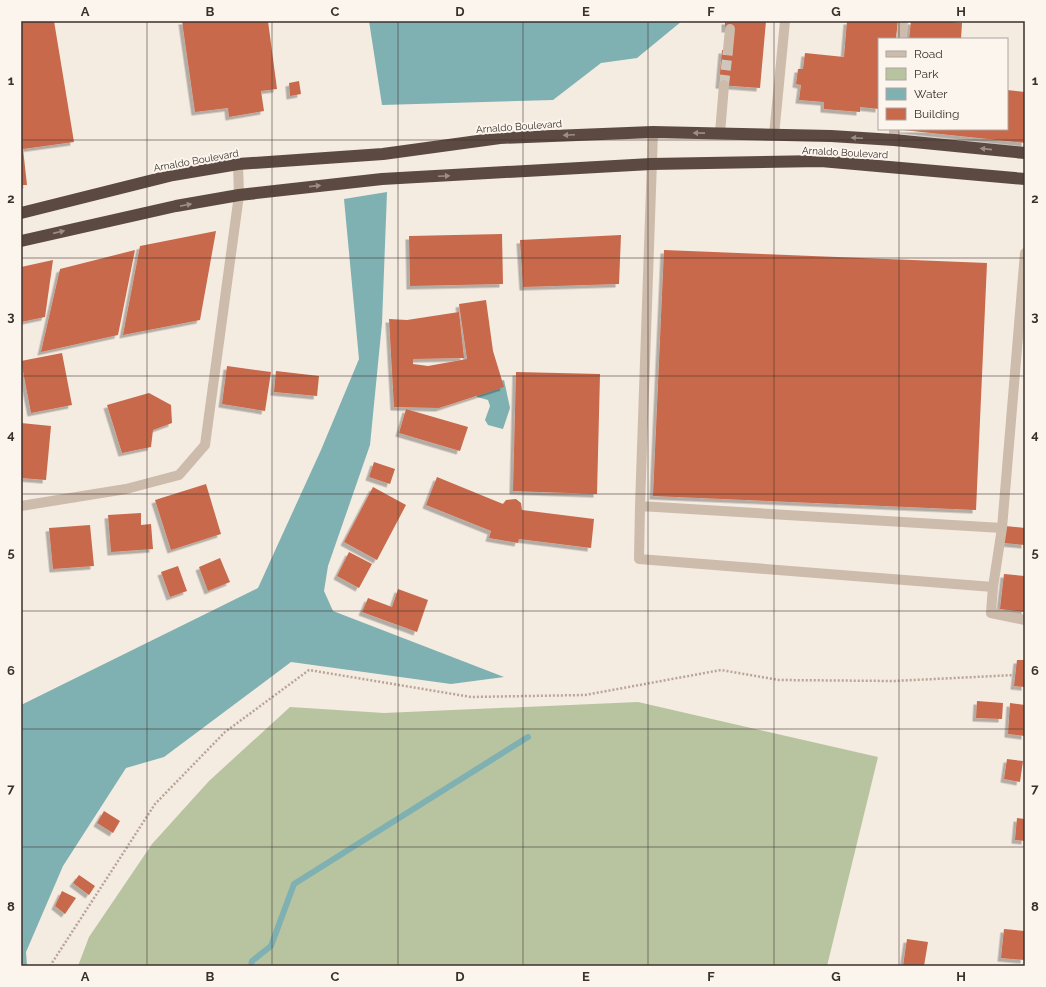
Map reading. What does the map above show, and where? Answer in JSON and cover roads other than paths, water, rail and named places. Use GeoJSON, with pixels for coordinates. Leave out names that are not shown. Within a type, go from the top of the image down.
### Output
{"type":"FeatureCollection","features":[{"type":"Feature","properties":{"kind":"highway","name":"Arnaldo Boulevard"},"geometry":{"type":"LineString","coordinates":[[21,213],[173,175],[238,164],[383,154],[500,138],[653,132],[831,136],[894,134],[1025,153]]}},
{"type":"Feature","properties":{"kind":"highway","name":"Arnaldo Boulevard"},"geometry":{"type":"LineString","coordinates":[[21,241],[176,206],[239,195],[382,179],[651,164],[822,161],[1025,179]]}},
{"type":"Feature","properties":{"kind":"street"},"geometry":{"type":"LineString","coordinates":[[774,135],[785,21]]}},
{"type":"Feature","properties":{"kind":"street"},"geometry":{"type":"LineString","coordinates":[[901,38],[903,21]]}},
{"type":"Feature","properties":{"kind":"street"},"geometry":{"type":"LineString","coordinates":[[728,50],[730,29]]}},
{"type":"Feature","properties":{"kind":"street"},"geometry":{"type":"LineString","coordinates":[[720,134],[724,85]]}},
{"type":"Feature","properties":{"kind":"street"},"geometry":{"type":"LineString","coordinates":[[653,132],[639,559],[993,587]]}},
{"type":"Feature","properties":{"kind":"street"},"geometry":{"type":"LineString","coordinates":[[21,506],[126,489],[179,475],[205,445],[239,195],[238,164]]}},
{"type":"Feature","properties":{"kind":"street"},"geometry":{"type":"LineString","coordinates":[[1025,253],[1002,528],[993,587],[991,613],[1025,620]]}},
{"type":"Feature","properties":{"kind":"street"},"geometry":{"type":"LineString","coordinates":[[640,506],[1002,528]]}},
{"type":"Feature","properties":{"kind":"water"},"geometry":{"type":"Polygon","coordinates":[[[369,21],[682,21],[637,58],[601,63],[553,100],[382,105],[369,21]]]}},
{"type":"Feature","properties":{"kind":"water"},"geometry":{"type":"Polygon","coordinates":[[[387,192],[382,323],[370,445],[328,566],[324,591],[333,611],[504,677],[451,684],[291,662],[164,757],[126,768],[63,866],[26,952],[27,966],[21,966],[21,705],[258,588],[321,450],[359,359],[344,199],[387,192]]]}},
{"type":"Feature","properties":{"kind":"water"},"geometry":{"type":"Polygon","coordinates":[[[504,380],[510,408],[503,429],[488,425],[485,420],[490,406],[488,400],[477,397],[476,389],[504,380]]]}},
{"type":"Feature","properties":{"kind":"waterway"},"geometry":{"type":"LineString","coordinates":[[251,966],[252,961],[271,946],[294,884],[528,737]]}},
{"type":"Feature","properties":{"kind":"tunnel"},"geometry":{"type":"LineString","coordinates":[[724,85],[728,50]]}}]}
